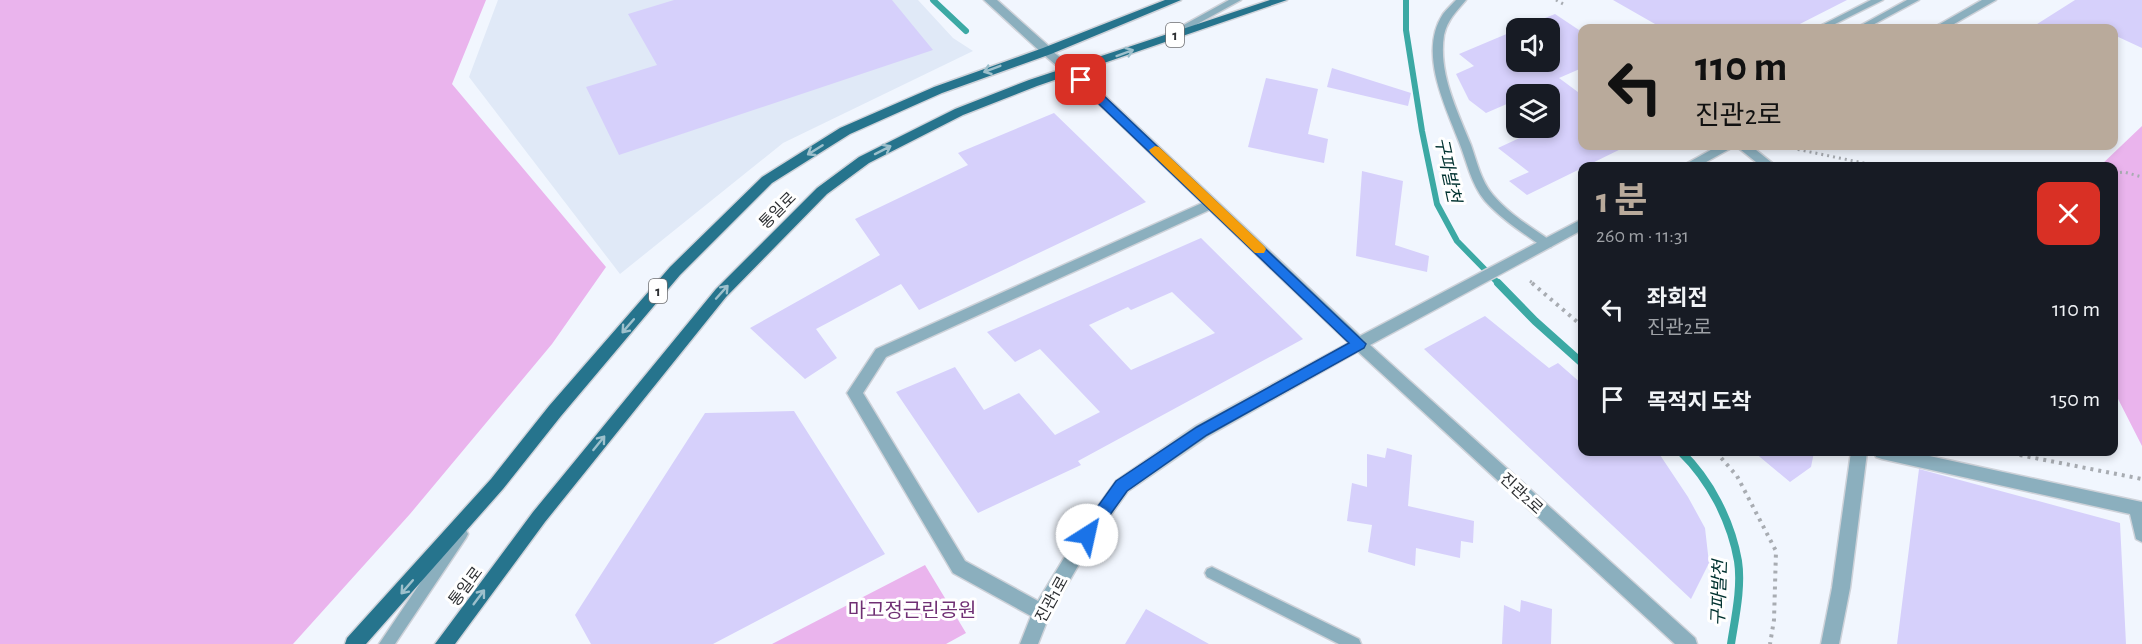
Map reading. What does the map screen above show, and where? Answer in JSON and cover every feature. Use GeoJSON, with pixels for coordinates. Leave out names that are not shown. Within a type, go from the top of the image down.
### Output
{"type":"FeatureCollection","features":[{"type":"Feature","properties":{"kind":"main road","name":"통일로"},"geometry":{"type":"LineString","coordinates":[[354,644],[497,484],[555,411],[675,271],[767,180],[845,131],[938,90],[1047,51],[1175,0]]}},
{"type":"Feature","properties":{"kind":"main road","name":"통일로"},"geometry":{"type":"LineString","coordinates":[[444,644],[539,517],[721,293],[822,191],[864,160],[959,112],[1070,70],[1281,0]]}},
{"type":"Feature","properties":{"kind":"street"},"geometry":{"type":"LineString","coordinates":[[990,0],[1047,51]]}},
{"type":"Feature","properties":{"kind":"street"},"geometry":{"type":"LineString","coordinates":[[1946,24],[1990,0]]}},
{"type":"Feature","properties":{"kind":"street","name":"진관2로"},"geometry":{"type":"LineString","coordinates":[[1047,51],[1070,70],[1359,344],[1686,643]]}},
{"type":"Feature","properties":{"kind":"street"},"geometry":{"type":"LineString","coordinates":[[1697,162],[1720,150]]}},
{"type":"Feature","properties":{"kind":"street"},"geometry":{"type":"LineString","coordinates":[[1748,150],[1764,162]]}},
{"type":"Feature","properties":{"kind":"street"},"geometry":{"type":"LineString","coordinates":[[1041,612],[959,567],[855,393],[881,353],[1211,204]]}},
{"type":"Feature","properties":{"kind":"street"},"geometry":{"type":"LineString","coordinates":[[1359,344],[1578,226]]}},
{"type":"Feature","properties":{"kind":"street","name":"진관1로"},"geometry":{"type":"LineString","coordinates":[[1029,644],[1041,612],[1087,535],[1122,486],[1202,431],[1359,344]]}},
{"type":"Feature","properties":{"kind":"street"},"geometry":{"type":"LineString","coordinates":[[1830,644],[1841,588],[1858,456]]}},
{"type":"Feature","properties":{"kind":"street"},"geometry":{"type":"LineString","coordinates":[[1900,456],[2137,508],[2142,534]]}},
{"type":"Feature","properties":{"kind":"lane"},"geometry":{"type":"LineString","coordinates":[[1163,39],[1236,0]]}},
{"type":"Feature","properties":{"kind":"lane"},"geometry":{"type":"LineString","coordinates":[[1461,0],[1450,8],[1441,32],[1437,56],[1444,89],[1484,191],[1516,222],[1547,244]]}},
{"type":"Feature","properties":{"kind":"lane"},"geometry":{"type":"LineString","coordinates":[[1829,24],[1878,0]]}},
{"type":"Feature","properties":{"kind":"lane"},"geometry":{"type":"LineString","coordinates":[[1869,24],[1914,0]]}},
{"type":"Feature","properties":{"kind":"lane"},"geometry":{"type":"LineString","coordinates":[[386,644],[497,484]]}},
{"type":"Feature","properties":{"kind":"lane"},"geometry":{"type":"LineString","coordinates":[[1212,573],[1354,644]]}},
{"type":"Feature","properties":{"kind":"path"},"geometry":{"type":"LineString","coordinates":[[1556,0],[1565,5]]}},
{"type":"Feature","properties":{"kind":"path"},"geometry":{"type":"LineString","coordinates":[[1801,150],[1859,162]]}},
{"type":"Feature","properties":{"kind":"path"},"geometry":{"type":"LineString","coordinates":[[2118,173],[2142,177]]}},
{"type":"Feature","properties":{"kind":"path"},"geometry":{"type":"LineString","coordinates":[[1530,281],[1578,323]]}},
{"type":"Feature","properties":{"kind":"path"},"geometry":{"type":"LineString","coordinates":[[1720,456],[1737,476],[1776,551],[1774,620],[1770,644]]}},
{"type":"Feature","properties":{"kind":"path"},"geometry":{"type":"LineString","coordinates":[[2025,456],[2142,478]]}},
{"type":"Feature","properties":{"kind":"shaded area"},"geometry":{"type":"Polygon","coordinates":[[[498,0],[918,0],[953,38],[973,51],[783,143],[620,274],[469,77],[498,0]]]}},
{"type":"Feature","properties":{"kind":"green space"},"geometry":{"type":"Polygon","coordinates":[[[0,0],[486,0],[452,84],[606,267],[552,344],[410,514],[293,644],[0,644],[0,0]]]}},
{"type":"Feature","properties":{"kind":"green space"},"geometry":{"type":"Polygon","coordinates":[[[2142,126],[2142,446],[2118,399],[2118,162],[2104,162],[2142,126]]]}},
{"type":"Feature","properties":{"kind":"green space","name":"마고정근린공원"},"geometry":{"type":"Polygon","coordinates":[[[925,565],[966,633],[946,644],[772,644],[925,565]]]}},
{"type":"Feature","properties":{"kind":"building"},"geometry":{"type":"Polygon","coordinates":[[[674,0],[892,0],[933,50],[619,155],[586,87],[657,65],[628,14],[674,0]]]}},
{"type":"Feature","properties":{"kind":"building"},"geometry":{"type":"Polygon","coordinates":[[[1613,0],[1847,0],[1800,24],[1655,24],[1613,0]]]}},
{"type":"Feature","properties":{"kind":"building"},"geometry":{"type":"Polygon","coordinates":[[[2075,0],[2142,0],[2142,48],[2118,37],[2118,24],[2037,24],[2075,0]]]}},
{"type":"Feature","properties":{"kind":"building"},"geometry":{"type":"Polygon","coordinates":[[[1555,14],[1578,29],[1578,70],[1559,78],[1578,92],[1578,150],[1619,150],[1594,162],[1578,162],[1578,170],[1527,195],[1509,181],[1529,172],[1498,148],[1520,138],[1560,138],[1560,84],[1506,84],[1506,104],[1486,113],[1469,100],[1456,74],[1474,66],[1459,54],[1506,34],[1506,72],[1560,72],[1560,18],[1545,18],[1555,14]]]}},
{"type":"Feature","properties":{"kind":"building"},"geometry":{"type":"Polygon","coordinates":[[[1332,68],[1411,93],[1408,106],[1327,87],[1332,68]]]}},
{"type":"Feature","properties":{"kind":"building"},"geometry":{"type":"Polygon","coordinates":[[[1266,78],[1318,89],[1308,134],[1328,139],[1324,163],[1248,147],[1266,78]]]}},
{"type":"Feature","properties":{"kind":"building"},"geometry":{"type":"Polygon","coordinates":[[[1054,113],[1146,202],[919,310],[901,284],[816,329],[837,358],[805,379],[750,328],[880,255],[855,219],[968,165],[958,153],[1054,113]]]}},
{"type":"Feature","properties":{"kind":"building"},"geometry":{"type":"Polygon","coordinates":[[[1362,171],[1403,181],[1395,245],[1429,256],[1427,272],[1356,256],[1362,171]]]}},
{"type":"Feature","properties":{"kind":"building"},"geometry":{"type":"Polygon","coordinates":[[[1201,238],[1303,339],[1078,461],[1081,465],[978,513],[896,392],[955,367],[984,410],[1019,393],[1055,435],[1100,412],[1040,349],[1015,362],[987,332],[1201,238]],[[1172,292],[1131,310],[1128,307],[1089,325],[1131,370],[1215,333],[1172,292]]]}},
{"type":"Feature","properties":{"kind":"building"},"geometry":{"type":"Polygon","coordinates":[[[1485,316],[1549,368],[1558,363],[1578,380],[1578,456],[1661,456],[1705,528],[1709,563],[1691,599],[1424,349],[1485,316]]]}},
{"type":"Feature","properties":{"kind":"building"},"geometry":{"type":"Polygon","coordinates":[[[794,411],[885,554],[713,644],[591,644],[575,615],[705,413],[794,411]]]}},
{"type":"Feature","properties":{"kind":"building"},"geometry":{"type":"Polygon","coordinates":[[[1387,448],[1412,455],[1408,506],[1474,521],[1473,543],[1461,541],[1460,558],[1416,548],[1415,566],[1368,552],[1372,525],[1347,521],[1352,483],[1367,487],[1367,454],[1385,458],[1387,448]]]}},
{"type":"Feature","properties":{"kind":"building"},"geometry":{"type":"Polygon","coordinates":[[[1759,456],[1813,456],[1811,467],[1790,482],[1759,456]]]}},
{"type":"Feature","properties":{"kind":"building"},"geometry":{"type":"Polygon","coordinates":[[[1919,469],[2120,523],[2126,644],[1897,644],[1919,469]]]}},
{"type":"Feature","properties":{"kind":"building"},"geometry":{"type":"Polygon","coordinates":[[[1521,600],[1552,609],[1551,644],[1502,644],[1504,605],[1520,612],[1521,600]]]}},
{"type":"Feature","properties":{"kind":"building"},"geometry":{"type":"Polygon","coordinates":[[[1146,609],[1209,644],[1125,644],[1146,609]]]}},
{"type":"Feature","properties":{"kind":"waterway"},"geometry":{"type":"LineString","coordinates":[[933,0],[966,31]]}},
{"type":"Feature","properties":{"kind":"waterway","name":"구파발천"},"geometry":{"type":"LineString","coordinates":[[1406,0],[1406,30],[1422,131],[1437,204],[1457,241],[1499,284]]}},
{"type":"Feature","properties":{"kind":"waterway","name":"구파발천"},"geometry":{"type":"LineString","coordinates":[[1498,283],[1535,321],[1578,359]]}},
{"type":"Feature","properties":{"kind":"waterway","name":"구파발천"},"geometry":{"type":"LineString","coordinates":[[1685,456],[1701,475],[1718,502],[1735,546],[1739,581],[1731,644]]}},
{"type":"Feature","properties":{"kind":"slow traffic"},"geometry":{"type":"LineString","coordinates":[[1155,150],[1259,249]]}},
{"type":"Feature","properties":{"kind":"route"},"geometry":{"type":"LineString","coordinates":[[1081,80],[1359,344],[1202,431],[1122,486],[1087,535]]}}]}
